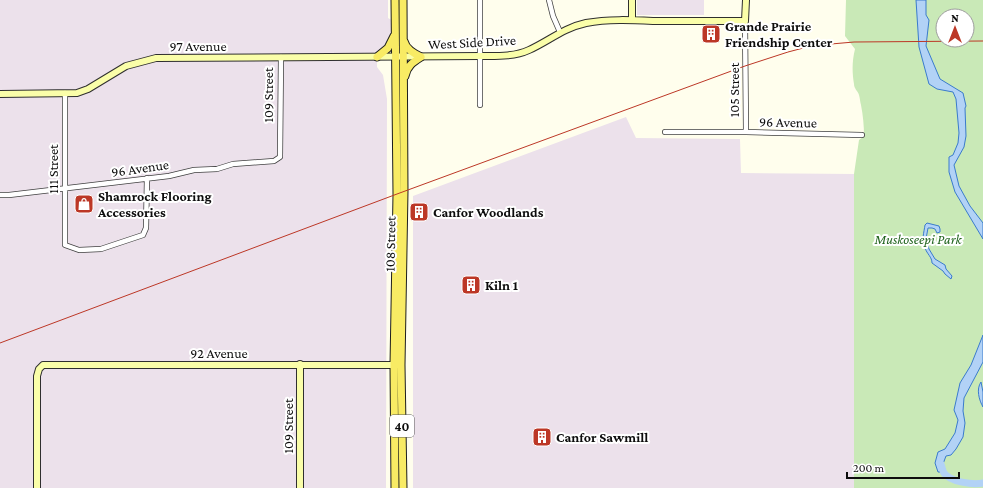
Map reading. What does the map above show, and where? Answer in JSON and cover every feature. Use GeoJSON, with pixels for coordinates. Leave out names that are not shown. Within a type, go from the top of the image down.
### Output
{"type":"FeatureCollection","features":[{"type":"Feature","properties":{"kind":"main road","name":"108 Street"},"geometry":{"type":"LineString","coordinates":[[395,0],[398,365],[403,488]]}},
{"type":"Feature","properties":{"kind":"main road","name":"108 Street"},"geometry":{"type":"LineString","coordinates":[[395,488],[404,191],[403,0]]}},
{"type":"Feature","properties":{"kind":"main road"},"geometry":{"type":"LineString","coordinates":[[377,57],[388,48],[395,33]]}},
{"type":"Feature","properties":{"kind":"main road"},"geometry":{"type":"LineString","coordinates":[[403,39],[406,46],[412,52],[421,57],[409,66],[403,84]]}},
{"type":"Feature","properties":{"kind":"street"},"geometry":{"type":"LineString","coordinates":[[480,0],[480,105]]}},
{"type":"Feature","properties":{"kind":"street"},"geometry":{"type":"LineString","coordinates":[[549,0],[553,16],[560,32]]}},
{"type":"Feature","properties":{"kind":"street"},"geometry":{"type":"LineString","coordinates":[[632,0],[632,20]]}},
{"type":"Feature","properties":{"kind":"street","name":"105 Street"},"geometry":{"type":"LineString","coordinates":[[746,0],[746,132]]}},
{"type":"Feature","properties":{"kind":"street","name":"West Side Drive"},"geometry":{"type":"LineString","coordinates":[[404,57],[497,56],[518,54],[528,51],[560,32],[572,27],[600,21],[745,21]]}},
{"type":"Feature","properties":{"kind":"street","name":"109 Street"},"geometry":{"type":"LineString","coordinates":[[280,157],[281,57]]}},
{"type":"Feature","properties":{"kind":"street","name":"97 Avenue"},"geometry":{"type":"LineString","coordinates":[[0,94],[76,93],[88,89],[126,66],[156,58],[404,57]]}},
{"type":"Feature","properties":{"kind":"street","name":"111 Street"},"geometry":{"type":"LineString","coordinates":[[65,93],[65,245],[79,250],[101,249],[143,235],[146,228],[147,178]]}},
{"type":"Feature","properties":{"kind":"street","name":"96 Avenue"},"geometry":{"type":"LineString","coordinates":[[666,132],[746,132],[862,135]]}},
{"type":"Feature","properties":{"kind":"street","name":"96 Avenue"},"geometry":{"type":"LineString","coordinates":[[0,195],[169,176],[194,170],[218,169],[233,164],[274,161],[280,157]]}},
{"type":"Feature","properties":{"kind":"street","name":"109 Street"},"geometry":{"type":"LineString","coordinates":[[300,364],[300,488]]}},
{"type":"Feature","properties":{"kind":"street","name":"92 Avenue"},"geometry":{"type":"LineString","coordinates":[[37,488],[38,376],[39,369],[43,365],[398,365]]}},
{"type":"Feature","properties":{"kind":"shaded area"},"geometry":{"type":"Polygon","coordinates":[[[0,0],[388,0],[388,18],[395,22],[395,33],[377,57],[377,67],[383,75],[387,99],[386,488],[0,488],[0,0]]]}},
{"type":"Feature","properties":{"kind":"shaded area"},"geometry":{"type":"Polygon","coordinates":[[[637,0],[704,0],[704,15],[637,15],[637,0]]]}},
{"type":"Feature","properties":{"kind":"shaded area"},"geometry":{"type":"Polygon","coordinates":[[[626,117],[636,138],[740,139],[741,173],[854,174],[854,488],[413,488],[413,196],[626,117]]]}},
{"type":"Feature","properties":{"kind":"green space","name":"Muskoseepi Park"},"geometry":{"type":"Polygon","coordinates":[[[846,0],[983,0],[983,488],[854,488],[854,174],[859,140],[864,136],[860,97],[853,80],[855,49],[845,36],[846,0]]]}},
{"type":"Feature","properties":{"kind":"water"},"geometry":{"type":"Polygon","coordinates":[[[916,0],[926,0],[926,15],[929,20],[926,46],[940,79],[963,93],[966,106],[966,136],[964,147],[954,165],[959,186],[970,206],[983,223],[983,239],[955,192],[949,172],[949,157],[953,155],[958,143],[959,133],[956,99],[953,92],[937,89],[929,84],[919,47],[916,0]]]}},
{"type":"Feature","properties":{"kind":"water"},"geometry":{"type":"Polygon","coordinates":[[[927,223],[939,226],[940,232],[937,233],[935,229],[928,228],[926,239],[929,249],[935,259],[945,265],[946,269],[952,276],[951,279],[932,263],[924,246],[923,240],[925,225],[927,223]]]}},
{"type":"Feature","properties":{"kind":"water"},"geometry":{"type":"Polygon","coordinates":[[[983,335],[983,362],[964,398],[963,411],[965,423],[963,437],[951,455],[946,456],[943,464],[946,472],[938,472],[935,463],[938,452],[945,449],[955,433],[958,420],[954,410],[960,383],[971,365],[983,335]]]}},
{"type":"Feature","properties":{"kind":"water"},"geometry":{"type":"Polygon","coordinates":[[[981,382],[983,407],[979,394],[979,385],[981,382]]]}},
{"type":"Feature","properties":{"kind":"waterway"},"geometry":{"type":"LineString","coordinates":[[941,464],[944,473],[951,479],[974,484],[983,483]]}},
{"type":"Feature","properties":{"kind":"railway"},"geometry":{"type":"LineString","coordinates":[[0,343],[397,194],[745,66],[788,52],[811,46],[854,42],[983,41]]}},
{"type":"Feature","properties":{"kind":"place","name":"Grande Prairie Friendship Center"},"geometry":{"type":"Point","coordinates":[711,34]}},
{"type":"Feature","properties":{"kind":"place","name":"Shamrock Flooring Accessories"},"geometry":{"type":"Point","coordinates":[84,204]}},
{"type":"Feature","properties":{"kind":"place","name":"Canfor Woodlands"},"geometry":{"type":"Point","coordinates":[419,212]}},
{"type":"Feature","properties":{"kind":"place","name":"Kiln 1"},"geometry":{"type":"Point","coordinates":[471,285]}},
{"type":"Feature","properties":{"kind":"place","name":"Canfor Sawmill"},"geometry":{"type":"Point","coordinates":[542,437]}}]}
